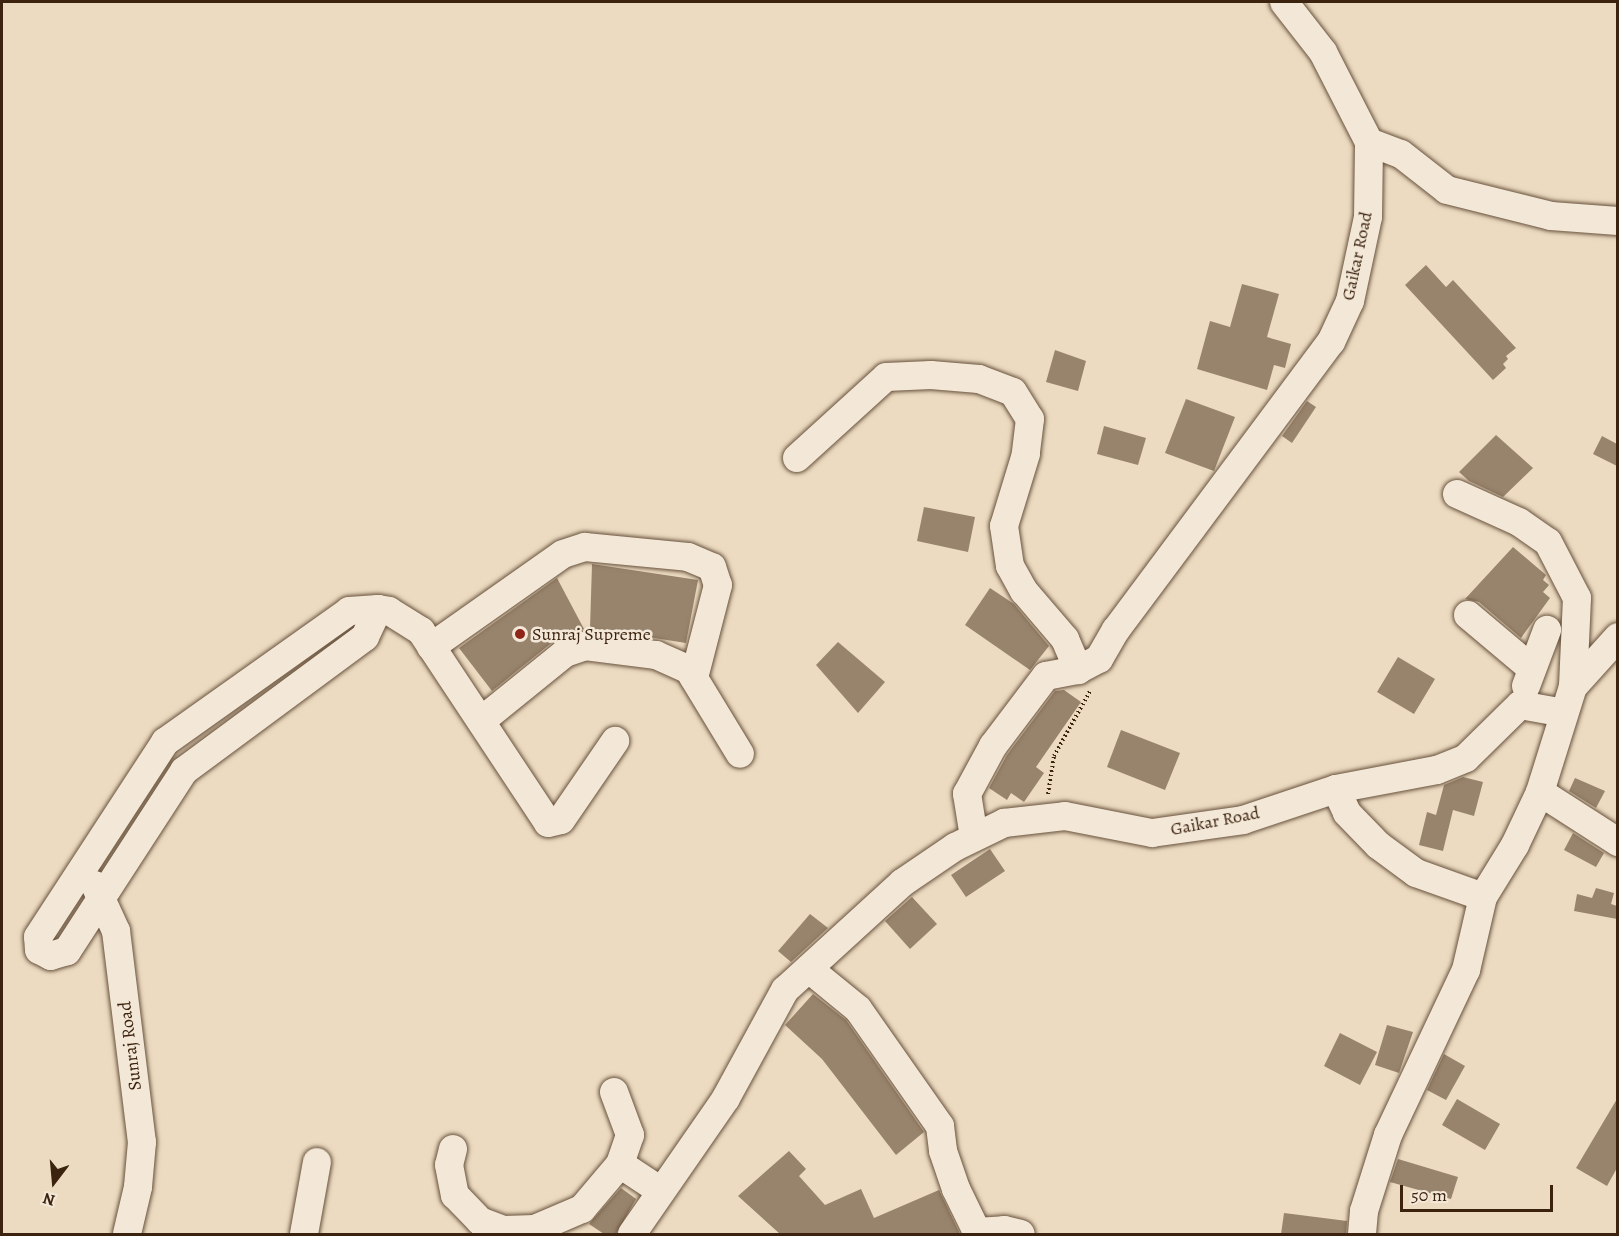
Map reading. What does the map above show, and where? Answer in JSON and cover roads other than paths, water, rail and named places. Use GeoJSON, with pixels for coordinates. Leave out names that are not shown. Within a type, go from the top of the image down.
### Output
{"type":"FeatureCollection","features":[{"type":"Feature","properties":{"kind":"street"},"geometry":{"type":"LineString","coordinates":[[1284,2],[1323,52],[1369,142],[1401,154],[1447,190],[1551,216],[1617,221]]}},
{"type":"Feature","properties":{"kind":"street","name":"Gaikar Road"},"geometry":{"type":"LineString","coordinates":[[1088,665],[1331,342],[1350,301],[1368,217],[1369,142]]}},
{"type":"Feature","properties":{"kind":"street"},"geometry":{"type":"LineString","coordinates":[[797,458],[886,377],[931,375],[979,379],[1013,392],[1030,419],[1026,454],[1004,526],[1010,566],[1024,591],[1088,665],[1046,676],[993,746],[967,794],[974,837]]}},
{"type":"Feature","properties":{"kind":"street"},"geometry":{"type":"LineString","coordinates":[[1362,1234],[1369,1193],[1388,1135],[1466,970],[1483,897],[1515,845],[1540,792],[1573,687],[1576,598],[1548,542],[1519,522],[1457,494]]}},
{"type":"Feature","properties":{"kind":"street"},"geometry":{"type":"LineString","coordinates":[[431,647],[563,554],[585,547],[687,557],[712,567],[718,585],[694,678]]}},
{"type":"Feature","properties":{"kind":"street"},"geometry":{"type":"LineString","coordinates":[[378,609],[365,637],[207,752],[175,782],[67,951],[51,956],[39,950],[38,937],[165,742],[349,611],[378,609],[402,618],[421,631],[552,825],[561,820],[615,741]]}},
{"type":"Feature","properties":{"kind":"street"},"geometry":{"type":"LineString","coordinates":[[1468,615],[1531,668]]}},
{"type":"Feature","properties":{"kind":"street"},"geometry":{"type":"LineString","coordinates":[[1547,630],[1531,668],[1520,705],[1564,713]]}},
{"type":"Feature","properties":{"kind":"street"},"geometry":{"type":"LineString","coordinates":[[1573,687],[1617,637]]}},
{"type":"Feature","properties":{"kind":"street"},"geometry":{"type":"LineString","coordinates":[[481,721],[574,648],[656,655],[674,661],[694,678],[740,754]]}},
{"type":"Feature","properties":{"kind":"street","name":"Gaikar Road"},"geometry":{"type":"LineString","coordinates":[[632,1234],[726,1098],[785,990],[902,883],[974,837],[1004,823],[1065,816],[1152,833],[1243,820],[1336,789],[1437,770],[1466,758],[1520,705]]}},
{"type":"Feature","properties":{"kind":"street"},"geometry":{"type":"LineString","coordinates":[[187,725],[207,752]]}},
{"type":"Feature","properties":{"kind":"street"},"geometry":{"type":"LineString","coordinates":[[149,765],[175,782]]}},
{"type":"Feature","properties":{"kind":"street"},"geometry":{"type":"LineString","coordinates":[[1336,789],[1347,813],[1378,845],[1416,873],[1483,897]]}},
{"type":"Feature","properties":{"kind":"street"},"geometry":{"type":"LineString","coordinates":[[1540,792],[1617,842]]}},
{"type":"Feature","properties":{"kind":"street","name":"Sunraj Road"},"geometry":{"type":"LineString","coordinates":[[85,864],[116,931],[142,1142],[138,1187],[127,1234]]}},
{"type":"Feature","properties":{"kind":"street"},"geometry":{"type":"LineString","coordinates":[[809,969],[858,1009],[940,1126],[943,1151],[956,1189],[977,1232],[1004,1230],[1021,1234]]}},
{"type":"Feature","properties":{"kind":"street"},"geometry":{"type":"LineString","coordinates":[[453,1149],[449,1165],[454,1195],[480,1221],[504,1230],[535,1229],[582,1209],[620,1164],[630,1135],[614,1092]]}},
{"type":"Feature","properties":{"kind":"street"},"geometry":{"type":"LineString","coordinates":[[303,1234],[317,1162]]}},
{"type":"Feature","properties":{"kind":"street"},"geometry":{"type":"LineString","coordinates":[[620,1164],[661,1191]]}},
{"type":"Feature","properties":{"kind":"place","name":"Sunraj Supreme"},"geometry":{"type":"Point","coordinates":[520,634]}}]}
